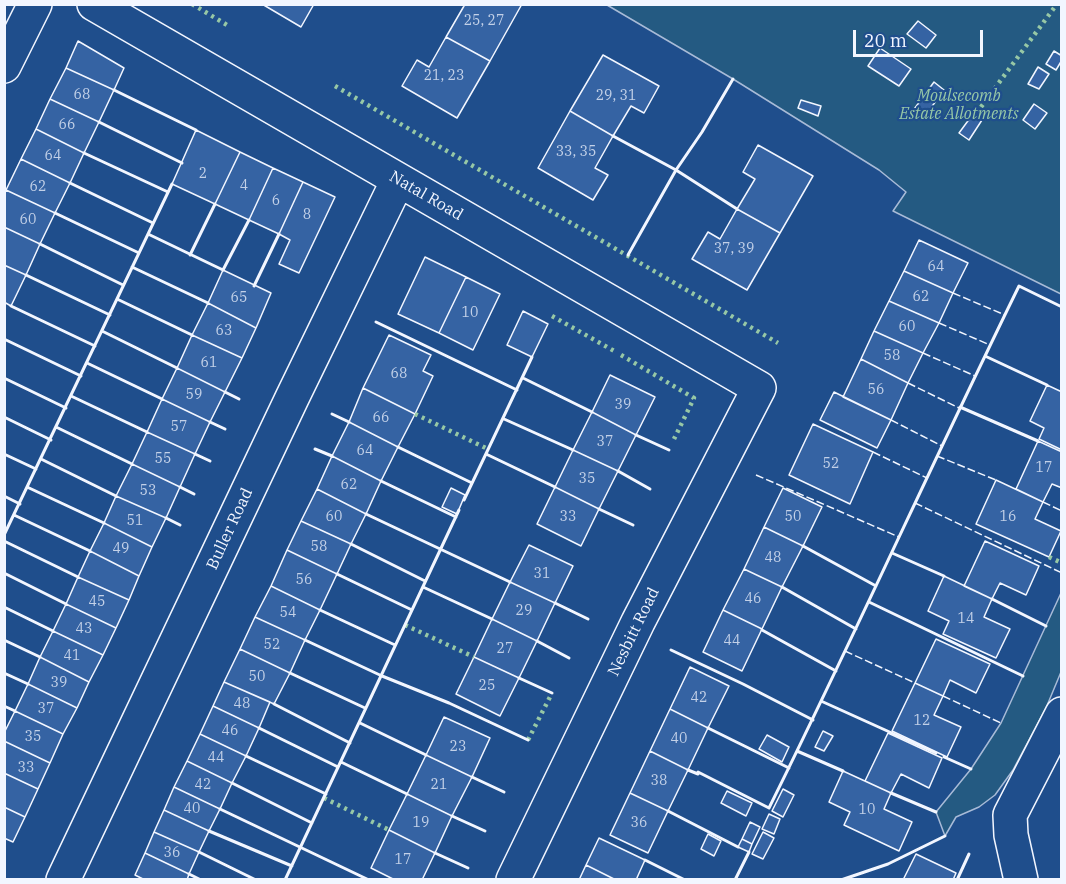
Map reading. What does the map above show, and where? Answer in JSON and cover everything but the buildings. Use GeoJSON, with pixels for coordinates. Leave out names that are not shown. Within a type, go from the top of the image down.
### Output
{"type":"FeatureCollection","features":[{"type":"Feature","properties":{"kind":"street"},"geometry":{"type":"LineString","coordinates":[[4,66],[35,4]]}},
{"type":"Feature","properties":{"kind":"street","name":"Natal Road"},"geometry":{"type":"LineString","coordinates":[[94,4],[759,388]]}},
{"type":"Feature","properties":{"kind":"street","name":"Buller Road"},"geometry":{"type":"LineString","coordinates":[[63,879],[398,180]]}},
{"type":"Feature","properties":{"kind":"street","name":"Nesbitt Road"},"geometry":{"type":"LineString","coordinates":[[513,879],[638,622],[759,388]]}},
{"type":"Feature","properties":{"kind":"street"},"geometry":{"type":"LineString","coordinates":[[1021,879],[1011,835],[1010,815],[1062,714]]}},
{"type":"Feature","properties":{"kind":"green space","name":"Moulsecomb Estate Allotments"},"geometry":{"type":"Polygon","coordinates":[[[607,5],[1061,5],[1061,294],[893,211],[906,192],[879,170],[733,79],[607,5]]]}},
{"type":"Feature","properties":{"kind":"green space"},"geometry":{"type":"Polygon","coordinates":[[[1061,593],[1061,672],[1046,708],[1013,770],[995,795],[979,807],[956,817],[945,836],[936,812],[971,769],[1001,723],[1061,593]]]}},
{"type":"Feature","properties":{"kind":"hedge"},"geometry":{"type":"LineString","coordinates":[[192,4],[227,25]]}},
{"type":"Feature","properties":{"kind":"hedge"},"geometry":{"type":"LineString","coordinates":[[981,107],[1057,4]]}},
{"type":"Feature","properties":{"kind":"hedge"},"geometry":{"type":"LineString","coordinates":[[335,86],[778,343]]}},
{"type":"Feature","properties":{"kind":"hedge"},"geometry":{"type":"LineString","coordinates":[[552,316],[616,352]]}},
{"type":"Feature","properties":{"kind":"hedge"},"geometry":{"type":"LineString","coordinates":[[621,355],[694,398],[674,439]]}},
{"type":"Feature","properties":{"kind":"hedge"},"geometry":{"type":"LineString","coordinates":[[415,414],[488,449]]}},
{"type":"Feature","properties":{"kind":"hedge"},"geometry":{"type":"LineString","coordinates":[[1049,557],[1062,563]]}},
{"type":"Feature","properties":{"kind":"hedge"},"geometry":{"type":"LineString","coordinates":[[405,625],[474,657]]}},
{"type":"Feature","properties":{"kind":"hedge"},"geometry":{"type":"LineString","coordinates":[[528,740],[552,693]]}},
{"type":"Feature","properties":{"kind":"hedge"},"geometry":{"type":"LineString","coordinates":[[324,798],[389,830]]}},
{"type":"Feature","properties":{"kind":"fence"},"geometry":{"type":"LineString","coordinates":[[953,293],[1005,315]]}},
{"type":"Feature","properties":{"kind":"fence"},"geometry":{"type":"LineString","coordinates":[[939,323],[990,345]]}},
{"type":"Feature","properties":{"kind":"fence"},"geometry":{"type":"LineString","coordinates":[[923,353],[975,376]]}},
{"type":"Feature","properties":{"kind":"fence"},"geometry":{"type":"LineString","coordinates":[[908,383],[959,408]]}},
{"type":"Feature","properties":{"kind":"fence"},"geometry":{"type":"LineString","coordinates":[[891,420],[942,446]]}},
{"type":"Feature","properties":{"kind":"fence"},"geometry":{"type":"LineString","coordinates":[[873,452],[927,478]]}},
{"type":"Feature","properties":{"kind":"fence"},"geometry":{"type":"LineString","coordinates":[[937,456],[996,480]]}},
{"type":"Feature","properties":{"kind":"fence"},"geometry":{"type":"LineString","coordinates":[[756,475],[899,537]]}},
{"type":"Feature","properties":{"kind":"fence"},"geometry":{"type":"LineString","coordinates":[[1043,502],[1062,511]]}},
{"type":"Feature","properties":{"kind":"fence"},"geometry":{"type":"LineString","coordinates":[[915,503],[1062,573]]}},
{"type":"Feature","properties":{"kind":"fence"},"geometry":{"type":"LineString","coordinates":[[845,651],[915,683]]}},
{"type":"Feature","properties":{"kind":"fence"},"geometry":{"type":"LineString","coordinates":[[943,696],[1001,723]]}},
{"type":"Feature","properties":{"kind":"wall"},"geometry":{"type":"LineString","coordinates":[[628,255],[676,170],[702,132],[733,79]]}},
{"type":"Feature","properties":{"kind":"wall"},"geometry":{"type":"LineString","coordinates":[[114,90],[196,130]]}},
{"type":"Feature","properties":{"kind":"wall"},"geometry":{"type":"LineString","coordinates":[[99,122],[182,163]]}},
{"type":"Feature","properties":{"kind":"wall"},"geometry":{"type":"LineString","coordinates":[[613,136],[676,170],[737,209]]}},
{"type":"Feature","properties":{"kind":"wall"},"geometry":{"type":"LineString","coordinates":[[84,153],[168,192]]}},
{"type":"Feature","properties":{"kind":"wall"},"geometry":{"type":"LineString","coordinates":[[70,183],[153,223]]}},
{"type":"Feature","properties":{"kind":"wall"},"geometry":{"type":"LineString","coordinates":[[4,535],[172,184]]}},
{"type":"Feature","properties":{"kind":"wall"},"geometry":{"type":"LineString","coordinates":[[190,255],[215,204]]}},
{"type":"Feature","properties":{"kind":"wall"},"geometry":{"type":"LineString","coordinates":[[55,213],[139,253]]}},
{"type":"Feature","properties":{"kind":"wall"},"geometry":{"type":"LineString","coordinates":[[148,234],[223,270],[249,220]]}},
{"type":"Feature","properties":{"kind":"wall"},"geometry":{"type":"LineString","coordinates":[[254,286],[279,234]]}},
{"type":"Feature","properties":{"kind":"wall"},"geometry":{"type":"LineString","coordinates":[[40,244],[123,285]]}},
{"type":"Feature","properties":{"kind":"wall"},"geometry":{"type":"LineString","coordinates":[[132,267],[208,303]]}},
{"type":"Feature","properties":{"kind":"wall"},"geometry":{"type":"LineString","coordinates":[[26,275],[110,315]]}},
{"type":"Feature","properties":{"kind":"wall"},"geometry":{"type":"LineString","coordinates":[[688,770],[698,774],[698,772],[769,808],[1019,286],[1062,307]]}},
{"type":"Feature","properties":{"kind":"wall"},"geometry":{"type":"LineString","coordinates":[[117,299],[192,335]]}},
{"type":"Feature","properties":{"kind":"wall"},"geometry":{"type":"LineString","coordinates":[[11,306],[95,346]]}},
{"type":"Feature","properties":{"kind":"wall"},"geometry":{"type":"LineString","coordinates":[[376,322],[517,390]]}},
{"type":"Feature","properties":{"kind":"wall"},"geometry":{"type":"LineString","coordinates":[[102,331],[177,368]]}},
{"type":"Feature","properties":{"kind":"wall"},"geometry":{"type":"LineString","coordinates":[[4,339],[81,376]]}},
{"type":"Feature","properties":{"kind":"wall"},"geometry":{"type":"LineString","coordinates":[[985,356],[1047,385]]}},
{"type":"Feature","properties":{"kind":"wall"},"geometry":{"type":"LineString","coordinates":[[464,500],[532,357]]}},
{"type":"Feature","properties":{"kind":"wall"},"geometry":{"type":"LineString","coordinates":[[87,363],[162,399]]}},
{"type":"Feature","properties":{"kind":"wall"},"geometry":{"type":"LineString","coordinates":[[4,378],[66,408]]}},
{"type":"Feature","properties":{"kind":"wall"},"geometry":{"type":"LineString","coordinates":[[523,378],[592,412]]}},
{"type":"Feature","properties":{"kind":"wall"},"geometry":{"type":"LineString","coordinates":[[225,392],[239,399]]}},
{"type":"Feature","properties":{"kind":"wall"},"geometry":{"type":"LineString","coordinates":[[71,396],[147,432]]}},
{"type":"Feature","properties":{"kind":"wall"},"geometry":{"type":"LineString","coordinates":[[960,407],[1038,441]]}},
{"type":"Feature","properties":{"kind":"wall"},"geometry":{"type":"LineString","coordinates":[[332,414],[349,422]]}},
{"type":"Feature","properties":{"kind":"wall"},"geometry":{"type":"LineString","coordinates":[[4,417],[51,440]]}},
{"type":"Feature","properties":{"kind":"wall"},"geometry":{"type":"LineString","coordinates":[[504,419],[573,450]]}},
{"type":"Feature","properties":{"kind":"wall"},"geometry":{"type":"LineString","coordinates":[[210,422],[225,429]]}},
{"type":"Feature","properties":{"kind":"wall"},"geometry":{"type":"LineString","coordinates":[[56,427],[132,464]]}},
{"type":"Feature","properties":{"kind":"wall"},"geometry":{"type":"LineString","coordinates":[[636,435],[669,450]]}},
{"type":"Feature","properties":{"kind":"wall"},"geometry":{"type":"LineString","coordinates":[[398,447],[472,483]]}},
{"type":"Feature","properties":{"kind":"wall"},"geometry":{"type":"LineString","coordinates":[[315,449],[332,456]]}},
{"type":"Feature","properties":{"kind":"wall"},"geometry":{"type":"LineString","coordinates":[[4,454],[36,469]]}},
{"type":"Feature","properties":{"kind":"wall"},"geometry":{"type":"LineString","coordinates":[[195,454],[210,461]]}},
{"type":"Feature","properties":{"kind":"wall"},"geometry":{"type":"LineString","coordinates":[[486,454],[555,487]]}},
{"type":"Feature","properties":{"kind":"wall"},"geometry":{"type":"LineString","coordinates":[[41,459],[116,496]]}},
{"type":"Feature","properties":{"kind":"wall"},"geometry":{"type":"LineString","coordinates":[[618,471],[650,489]]}},
{"type":"Feature","properties":{"kind":"wall"},"geometry":{"type":"LineString","coordinates":[[381,481],[456,517]]}},
{"type":"Feature","properties":{"kind":"wall"},"geometry":{"type":"LineString","coordinates":[[27,487],[104,523]]}},
{"type":"Feature","properties":{"kind":"wall"},"geometry":{"type":"LineString","coordinates":[[180,487],[194,494]]}},
{"type":"Feature","properties":{"kind":"wall"},"geometry":{"type":"LineString","coordinates":[[4,496],[20,504]]}},
{"type":"Feature","properties":{"kind":"wall"},"geometry":{"type":"LineString","coordinates":[[599,509],[633,525]]}},
{"type":"Feature","properties":{"kind":"wall"},"geometry":{"type":"LineString","coordinates":[[285,880],[459,510]]}},
{"type":"Feature","properties":{"kind":"wall"},"geometry":{"type":"LineString","coordinates":[[366,514],[510,582]]}},
{"type":"Feature","properties":{"kind":"wall"},"geometry":{"type":"LineString","coordinates":[[14,515],[90,551]]}},
{"type":"Feature","properties":{"kind":"wall"},"geometry":{"type":"LineString","coordinates":[[166,518],[180,525]]}},
{"type":"Feature","properties":{"kind":"wall"},"geometry":{"type":"LineString","coordinates":[[4,541],[78,577]]}},
{"type":"Feature","properties":{"kind":"wall"},"geometry":{"type":"LineString","coordinates":[[351,544],[425,581]]}},
{"type":"Feature","properties":{"kind":"wall"},"geometry":{"type":"LineString","coordinates":[[803,546],[876,586]]}},
{"type":"Feature","properties":{"kind":"wall"},"geometry":{"type":"LineString","coordinates":[[892,553],[944,576]]}},
{"type":"Feature","properties":{"kind":"wall"},"geometry":{"type":"LineString","coordinates":[[4,573],[66,604]]}},
{"type":"Feature","properties":{"kind":"wall"},"geometry":{"type":"LineString","coordinates":[[337,574],[412,610]]}},
{"type":"Feature","properties":{"kind":"wall"},"geometry":{"type":"LineString","coordinates":[[423,587],[492,619]]}},
{"type":"Feature","properties":{"kind":"wall"},"geometry":{"type":"LineString","coordinates":[[782,587],[856,629]]}},
{"type":"Feature","properties":{"kind":"wall"},"geometry":{"type":"LineString","coordinates":[[992,599],[1046,626]]}},
{"type":"Feature","properties":{"kind":"wall"},"geometry":{"type":"LineString","coordinates":[[869,602],[1023,676]]}},
{"type":"Feature","properties":{"kind":"wall"},"geometry":{"type":"LineString","coordinates":[[555,603],[588,619]]}},
{"type":"Feature","properties":{"kind":"wall"},"geometry":{"type":"LineString","coordinates":[[4,607],[53,631]]}},
{"type":"Feature","properties":{"kind":"wall"},"geometry":{"type":"LineString","coordinates":[[320,610],[395,645]]}},
{"type":"Feature","properties":{"kind":"wall"},"geometry":{"type":"LineString","coordinates":[[762,630],[836,671]]}},
{"type":"Feature","properties":{"kind":"wall"},"geometry":{"type":"LineString","coordinates":[[4,640],[40,657]]}},
{"type":"Feature","properties":{"kind":"wall"},"geometry":{"type":"LineString","coordinates":[[305,640],[528,740]]}},
{"type":"Feature","properties":{"kind":"wall"},"geometry":{"type":"LineString","coordinates":[[537,641],[569,658]]}},
{"type":"Feature","properties":{"kind":"wall"},"geometry":{"type":"LineString","coordinates":[[671,650],[813,720]]}},
{"type":"Feature","properties":{"kind":"wall"},"geometry":{"type":"LineString","coordinates":[[4,673],[28,684]]}},
{"type":"Feature","properties":{"kind":"wall"},"geometry":{"type":"LineString","coordinates":[[290,673],[365,708]]}},
{"type":"Feature","properties":{"kind":"wall"},"geometry":{"type":"LineString","coordinates":[[519,678],[552,693]]}},
{"type":"Feature","properties":{"kind":"wall"},"geometry":{"type":"LineString","coordinates":[[821,701],[936,753]]}},
{"type":"Feature","properties":{"kind":"wall"},"geometry":{"type":"LineString","coordinates":[[274,704],[350,743]]}},
{"type":"Feature","properties":{"kind":"wall"},"geometry":{"type":"LineString","coordinates":[[4,706],[15,711]]}},
{"type":"Feature","properties":{"kind":"wall"},"geometry":{"type":"LineString","coordinates":[[360,723],[426,755]]}},
{"type":"Feature","properties":{"kind":"wall"},"geometry":{"type":"LineString","coordinates":[[259,728],[338,767]]}},
{"type":"Feature","properties":{"kind":"wall"},"geometry":{"type":"LineString","coordinates":[[708,728],[789,768]]}},
{"type":"Feature","properties":{"kind":"wall"},"geometry":{"type":"LineString","coordinates":[[797,751],[843,771]]}},
{"type":"Feature","properties":{"kind":"wall"},"geometry":{"type":"LineString","coordinates":[[246,756],[326,794]]}},
{"type":"Feature","properties":{"kind":"wall"},"geometry":{"type":"LineString","coordinates":[[944,757],[971,769]]}},
{"type":"Feature","properties":{"kind":"wall"},"geometry":{"type":"LineString","coordinates":[[341,762],[407,794]]}},
{"type":"Feature","properties":{"kind":"wall"},"geometry":{"type":"LineString","coordinates":[[472,777],[504,792]]}},
{"type":"Feature","properties":{"kind":"wall"},"geometry":{"type":"LineString","coordinates":[[232,783],[312,823]]}},
{"type":"Feature","properties":{"kind":"wall"},"geometry":{"type":"LineString","coordinates":[[891,793],[936,812]]}},
{"type":"Feature","properties":{"kind":"wall"},"geometry":{"type":"LineString","coordinates":[[220,809],[369,880]]}},
{"type":"Feature","properties":{"kind":"wall"},"geometry":{"type":"LineString","coordinates":[[668,811],[738,847]]}},
{"type":"Feature","properties":{"kind":"wall"},"geometry":{"type":"LineString","coordinates":[[452,816],[485,831]]}},
{"type":"Feature","properties":{"kind":"wall"},"geometry":{"type":"LineString","coordinates":[[209,831],[292,866]]}},
{"type":"Feature","properties":{"kind":"wall"},"geometry":{"type":"LineString","coordinates":[[841,880],[888,864],[945,836]]}},
{"type":"Feature","properties":{"kind":"wall"},"geometry":{"type":"LineString","coordinates":[[199,852],[256,880]]}},
{"type":"Feature","properties":{"kind":"wall"},"geometry":{"type":"LineString","coordinates":[[735,880],[749,852]]}},
{"type":"Feature","properties":{"kind":"wall"},"geometry":{"type":"LineString","coordinates":[[435,853],[468,868]]}},
{"type":"Feature","properties":{"kind":"wall"},"geometry":{"type":"LineString","coordinates":[[957,880],[969,854]]}},
{"type":"Feature","properties":{"kind":"wall"},"geometry":{"type":"LineString","coordinates":[[645,860],[685,880]]}},
{"type":"Feature","properties":{"kind":"wall"},"geometry":{"type":"LineString","coordinates":[[189,874],[201,880]]}}]}
